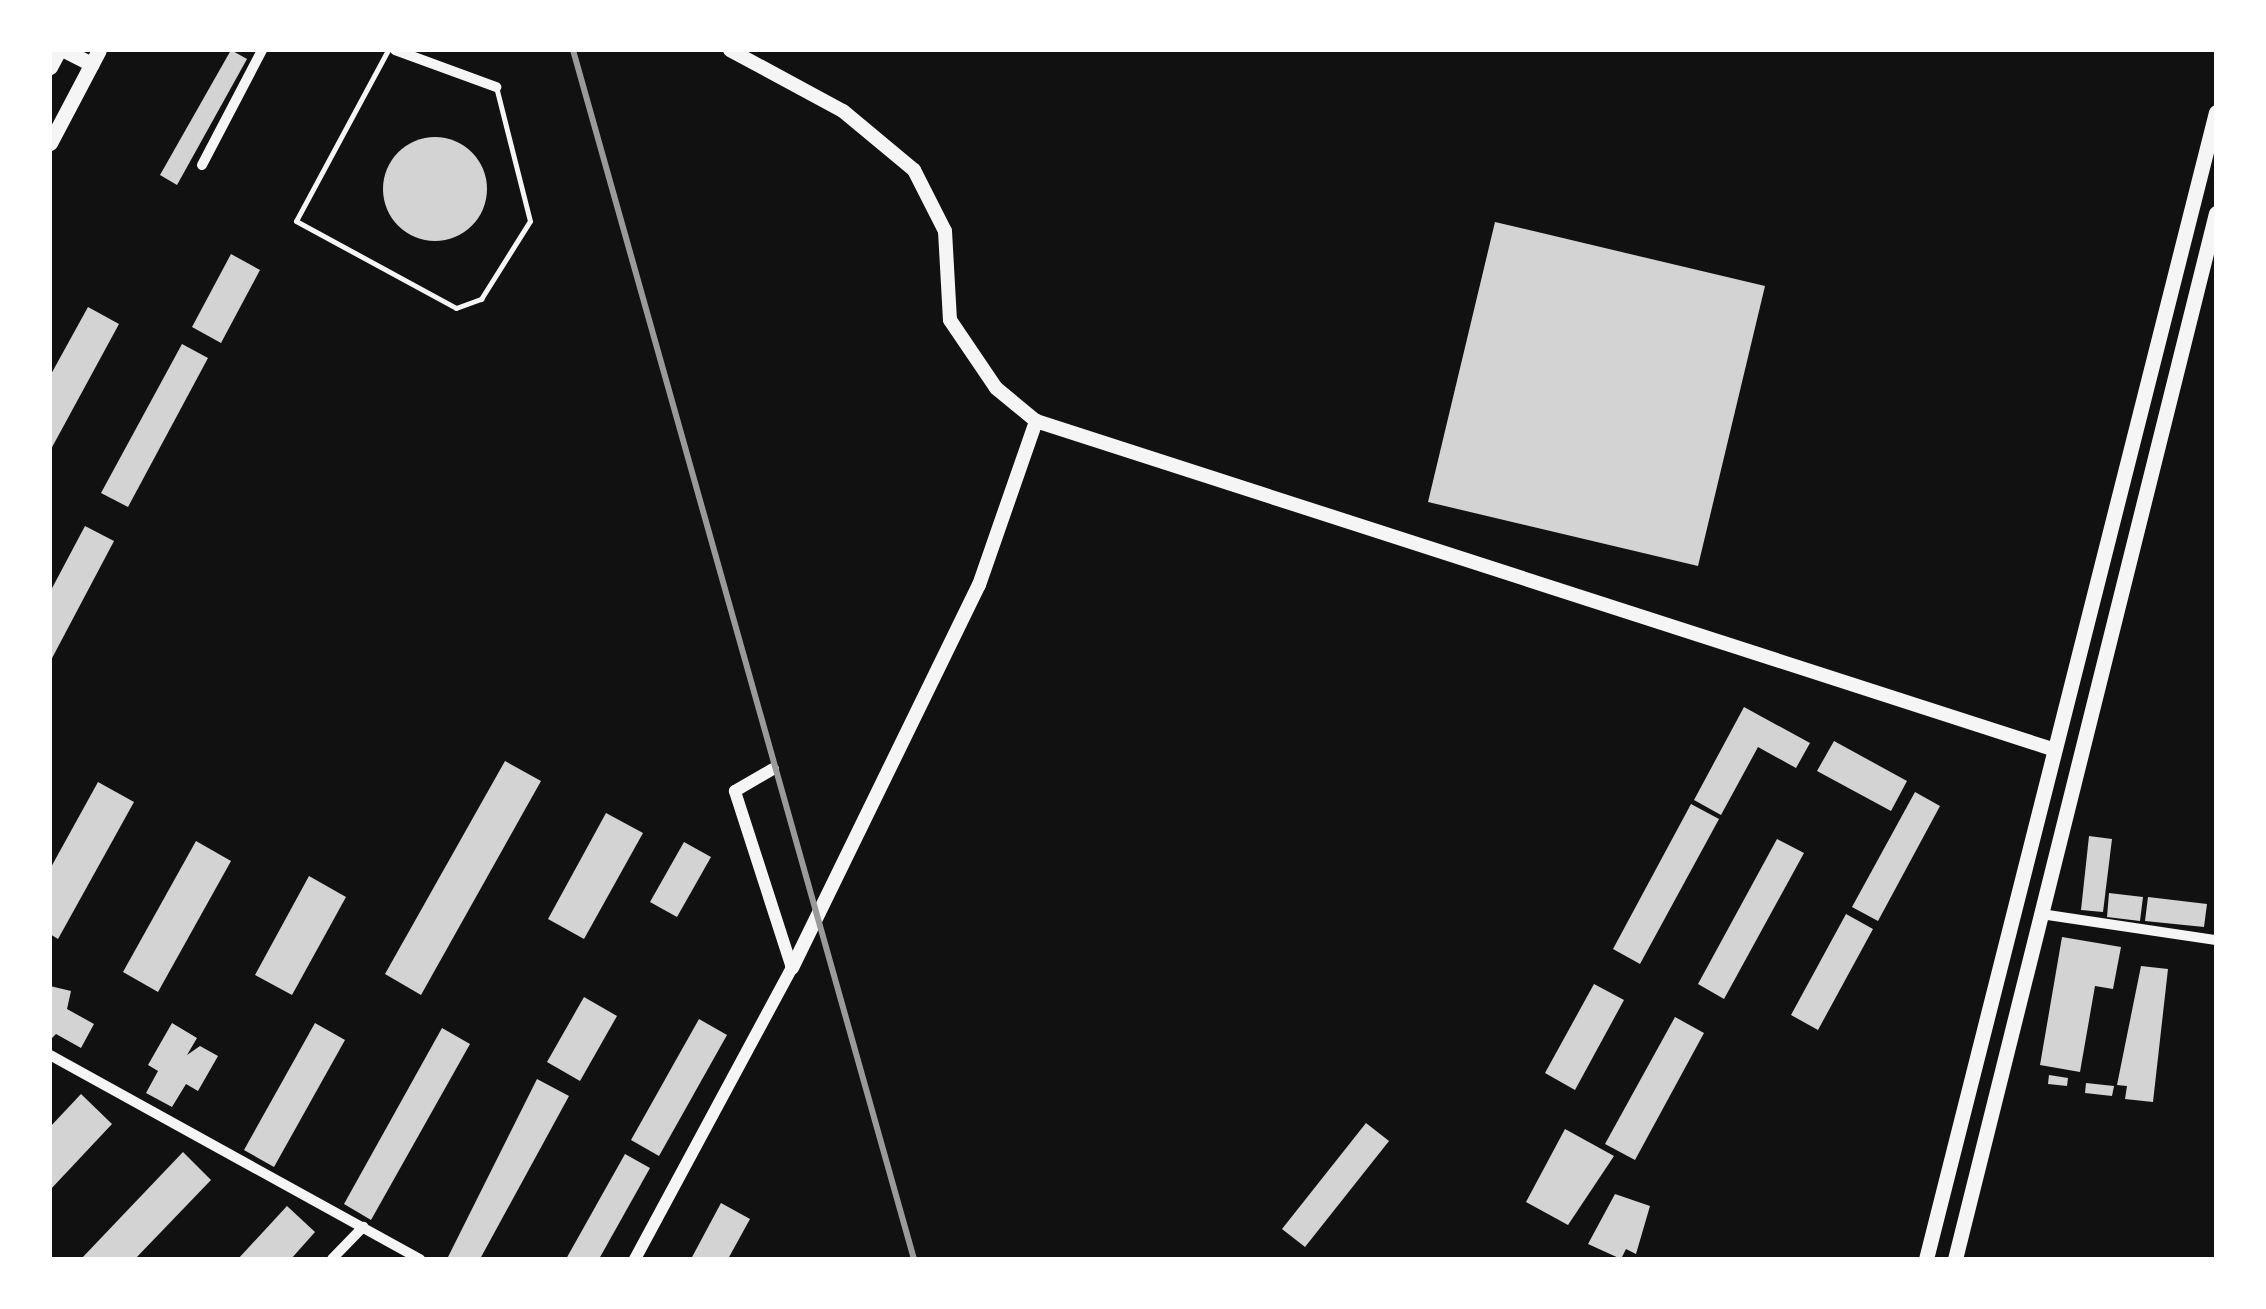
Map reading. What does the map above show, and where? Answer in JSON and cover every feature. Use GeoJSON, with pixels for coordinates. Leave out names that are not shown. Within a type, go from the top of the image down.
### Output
{"type":"FeatureCollection","features":[{"type":"Feature","properties":{"kind":"main road"},"geometry":{"type":"LineString","coordinates":[[50,67],[62,50],[96,57],[50,143]]}},
{"type":"Feature","properties":{"kind":"main road"},"geometry":{"type":"LineString","coordinates":[[730,50],[843,111],[914,170],[945,231],[950,320],[996,388],[1036,420],[2054,750]]}},
{"type":"Feature","properties":{"kind":"main road"},"geometry":{"type":"LineString","coordinates":[[1926,1259],[2216,112]]}},
{"type":"Feature","properties":{"kind":"main road"},"geometry":{"type":"LineString","coordinates":[[1955,1259],[2216,212]]}},
{"type":"Feature","properties":{"kind":"main road"},"geometry":{"type":"LineString","coordinates":[[792,968],[956,635],[1036,420]]}},
{"type":"Feature","properties":{"kind":"street"},"geometry":{"type":"LineString","coordinates":[[202,165],[262,50]]}},
{"type":"Feature","properties":{"kind":"street"},"geometry":{"type":"LineString","coordinates":[[391,50],[496,87]]}},
{"type":"Feature","properties":{"kind":"street"},"geometry":{"type":"LineString","coordinates":[[635,1259],[792,968],[735,791],[773,770]]}},
{"type":"Feature","properties":{"kind":"street"},"geometry":{"type":"LineString","coordinates":[[2041,914],[2216,940]]}},
{"type":"Feature","properties":{"kind":"street"},"geometry":{"type":"LineString","coordinates":[[50,1054],[420,1259]]}},
{"type":"Feature","properties":{"kind":"street"},"geometry":{"type":"LineString","coordinates":[[332,1259],[362,1227]]}},
{"type":"Feature","properties":{"kind":"lane"},"geometry":{"type":"LineString","coordinates":[[391,50],[296,221],[456,308],[481,299],[530,221],[496,87]]}},
{"type":"Feature","properties":{"kind":"building"},"geometry":{"type":"Polygon","coordinates":[[[231,50],[247,59],[177,185],[160,175],[231,50]]]}},
{"type":"Feature","properties":{"kind":"building"},"geometry":{"type":"Polygon","coordinates":[[[435,137],[455,141],[472,152],[483,169],[487,189],[483,209],[472,226],[455,237],[435,241],[415,237],[398,226],[387,209],[383,189],[387,169],[398,152],[415,141],[435,137]]]}},
{"type":"Feature","properties":{"kind":"building"},"geometry":{"type":"Polygon","coordinates":[[[1495,222],[1765,286],[1698,566],[1428,502],[1495,222]]]}},
{"type":"Feature","properties":{"kind":"building"},"geometry":{"type":"Polygon","coordinates":[[[231,254],[260,270],[221,343],[192,327],[231,254]]]}},
{"type":"Feature","properties":{"kind":"building"},"geometry":{"type":"Polygon","coordinates":[[[88,307],[119,324],[50,451],[50,376],[88,307]]]}},
{"type":"Feature","properties":{"kind":"building"},"geometry":{"type":"Polygon","coordinates":[[[182,344],[208,358],[128,507],[101,493],[182,344]]]}},
{"type":"Feature","properties":{"kind":"building"},"geometry":{"type":"Polygon","coordinates":[[[85,526],[114,541],[50,662],[50,592],[85,526]]]}},
{"type":"Feature","properties":{"kind":"building"},"geometry":{"type":"Polygon","coordinates":[[[1744,707],[1810,743],[1796,768],[1758,747],[1721,815],[1694,800],[1744,707]]]}},
{"type":"Feature","properties":{"kind":"building"},"geometry":{"type":"Polygon","coordinates":[[[1834,741],[1907,781],[1891,811],[1817,771],[1834,741]]]}},
{"type":"Feature","properties":{"kind":"building"},"geometry":{"type":"Polygon","coordinates":[[[505,761],[541,781],[421,995],[385,974],[505,761]]]}},
{"type":"Feature","properties":{"kind":"building"},"geometry":{"type":"Polygon","coordinates":[[[98,782],[134,802],[58,939],[50,934],[50,869],[98,782]]]}},
{"type":"Feature","properties":{"kind":"building"},"geometry":{"type":"Polygon","coordinates":[[[1915,792],[1940,806],[1878,921],[1852,907],[1915,792]]]}},
{"type":"Feature","properties":{"kind":"building"},"geometry":{"type":"Polygon","coordinates":[[[1691,804],[1719,819],[1640,964],[1613,949],[1691,804]]]}},
{"type":"Feature","properties":{"kind":"building"},"geometry":{"type":"Polygon","coordinates":[[[606,813],[643,833],[584,939],[548,919],[606,813]]]}},
{"type":"Feature","properties":{"kind":"building"},"geometry":{"type":"Polygon","coordinates":[[[2089,836],[2112,839],[2103,912],[2081,910],[2089,836]]]}},
{"type":"Feature","properties":{"kind":"building"},"geometry":{"type":"Polygon","coordinates":[[[1777,839],[1804,853],[1724,999],[1698,984],[1777,839]]]}},
{"type":"Feature","properties":{"kind":"building"},"geometry":{"type":"Polygon","coordinates":[[[196,841],[231,861],[158,992],[123,972],[196,841]]]}},
{"type":"Feature","properties":{"kind":"building"},"geometry":{"type":"Polygon","coordinates":[[[684,842],[711,857],[677,917],[650,902],[684,842]]]}},
{"type":"Feature","properties":{"kind":"building"},"geometry":{"type":"Polygon","coordinates":[[[309,876],[346,897],[292,995],[255,975],[309,876]]]}},
{"type":"Feature","properties":{"kind":"building"},"geometry":{"type":"Polygon","coordinates":[[[2109,893],[2143,897],[2140,921],[2107,917],[2109,893]]]}},
{"type":"Feature","properties":{"kind":"building"},"geometry":{"type":"Polygon","coordinates":[[[2148,897],[2207,904],[2204,927],[2145,921],[2148,897]]]}},
{"type":"Feature","properties":{"kind":"building"},"geometry":{"type":"Polygon","coordinates":[[[1846,914],[1873,929],[1818,1030],[1791,1015],[1846,914]]]}},
{"type":"Feature","properties":{"kind":"building"},"geometry":{"type":"Polygon","coordinates":[[[2062,937],[2121,947],[2113,989],[2095,986],[2080,1072],[2040,1065],[2062,937]]]}},
{"type":"Feature","properties":{"kind":"building"},"geometry":{"type":"Polygon","coordinates":[[[2141,966],[2168,969],[2153,1102],[2125,1099],[2127,1086],[2117,1085],[2141,966]]]}},
{"type":"Feature","properties":{"kind":"building"},"geometry":{"type":"Polygon","coordinates":[[[1594,984],[1624,1000],[1575,1090],[1545,1073],[1594,984]]]}},
{"type":"Feature","properties":{"kind":"building"},"geometry":{"type":"Polygon","coordinates":[[[50,986],[71,991],[67,1009],[94,1024],[81,1048],[56,1034],[50,1040],[50,986]]]}},
{"type":"Feature","properties":{"kind":"building"},"geometry":{"type":"Polygon","coordinates":[[[584,997],[617,1016],[580,1081],[547,1062],[584,997]]]}},
{"type":"Feature","properties":{"kind":"building"},"geometry":{"type":"Polygon","coordinates":[[[1675,1017],[1704,1033],[1635,1160],[1605,1144],[1675,1017]]]}},
{"type":"Feature","properties":{"kind":"building"},"geometry":{"type":"Polygon","coordinates":[[[699,1019],[727,1035],[659,1156],[631,1140],[699,1019]]]}},
{"type":"Feature","properties":{"kind":"building"},"geometry":{"type":"Polygon","coordinates":[[[172,1023],[197,1038],[187,1055],[200,1046],[218,1056],[198,1091],[186,1084],[172,1107],[146,1093],[158,1071],[148,1065],[172,1023]]]}},
{"type":"Feature","properties":{"kind":"building"},"geometry":{"type":"Polygon","coordinates":[[[315,1023],[345,1040],[274,1167],[244,1150],[315,1023]]]}},
{"type":"Feature","properties":{"kind":"building"},"geometry":{"type":"Polygon","coordinates":[[[442,1028],[470,1044],[371,1220],[344,1204],[442,1028]]]}},
{"type":"Feature","properties":{"kind":"building"},"geometry":{"type":"Polygon","coordinates":[[[2049,1075],[2068,1078],[2067,1086],[2048,1084],[2049,1075]]]}},
{"type":"Feature","properties":{"kind":"building"},"geometry":{"type":"Polygon","coordinates":[[[537,1079],[569,1096],[480,1259],[447,1259],[537,1079]]]}},
{"type":"Feature","properties":{"kind":"building"},"geometry":{"type":"Polygon","coordinates":[[[2086,1083],[2114,1086],[2112,1096],[2085,1093],[2086,1083]]]}},
{"type":"Feature","properties":{"kind":"building"},"geometry":{"type":"Polygon","coordinates":[[[81,1094],[112,1124],[50,1190],[50,1127],[81,1094]]]}},
{"type":"Feature","properties":{"kind":"building"},"geometry":{"type":"Polygon","coordinates":[[[1366,1123],[1389,1141],[1305,1247],[1282,1229],[1366,1123]]]}},
{"type":"Feature","properties":{"kind":"building"},"geometry":{"type":"Polygon","coordinates":[[[1565,1129],[1614,1156],[1568,1225],[1526,1202],[1565,1129]]]}},
{"type":"Feature","properties":{"kind":"building"},"geometry":{"type":"Polygon","coordinates":[[[183,1152],[211,1180],[135,1259],[81,1259],[183,1152]]]}},
{"type":"Feature","properties":{"kind":"building"},"geometry":{"type":"Polygon","coordinates":[[[625,1154],[650,1168],[599,1259],[566,1259],[625,1154]]]}},
{"type":"Feature","properties":{"kind":"building"},"geometry":{"type":"Polygon","coordinates":[[[1615,1194],[1650,1206],[1636,1254],[1626,1249],[1621,1259],[1588,1244],[1615,1194]]]}},
{"type":"Feature","properties":{"kind":"building"},"geometry":{"type":"Polygon","coordinates":[[[721,1203],[750,1219],[728,1259],[691,1259],[721,1203]]]}},
{"type":"Feature","properties":{"kind":"building"},"geometry":{"type":"Polygon","coordinates":[[[287,1206],[315,1232],[291,1259],[238,1259],[287,1206]]]}},
{"type":"Feature","properties":{"kind":"railway"},"geometry":{"type":"LineString","coordinates":[[573,50],[914,1259]]}}]}
